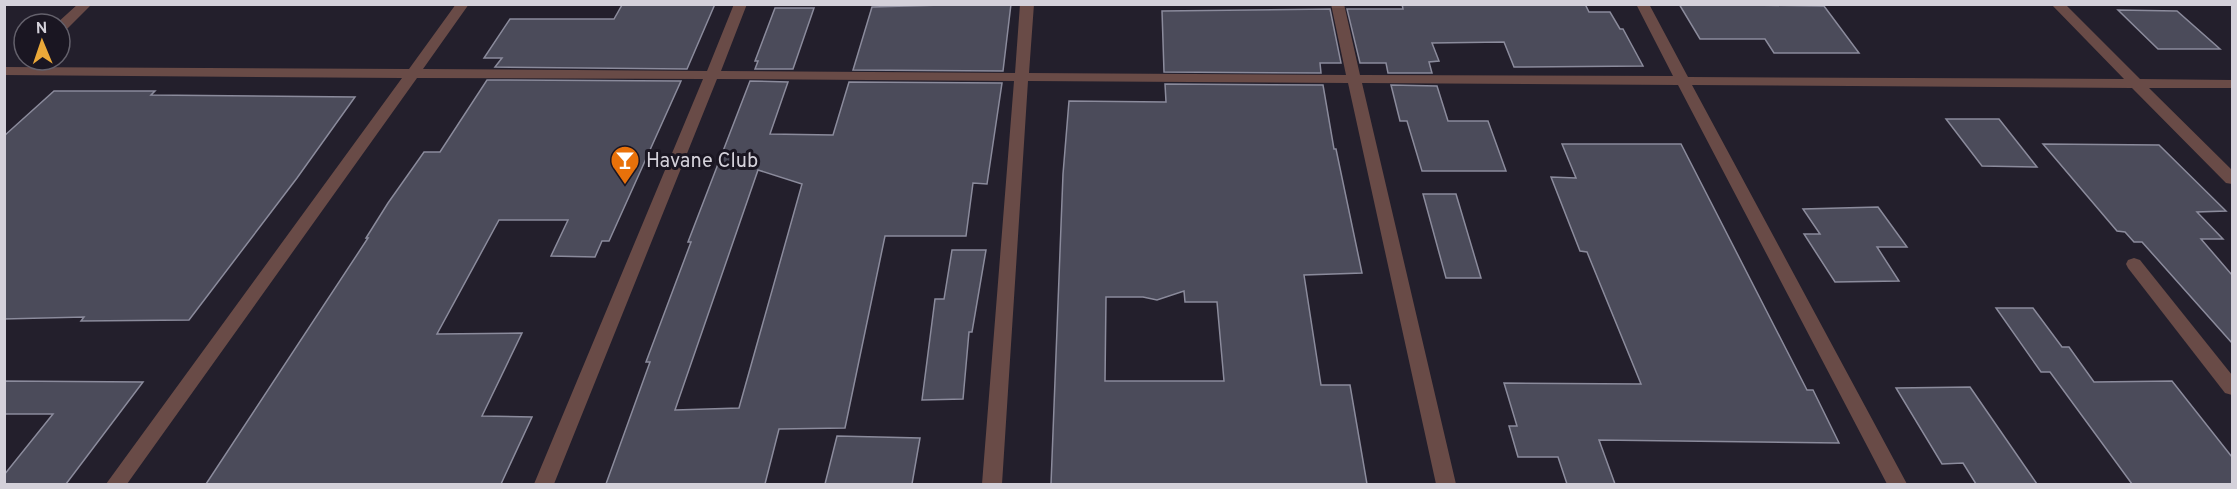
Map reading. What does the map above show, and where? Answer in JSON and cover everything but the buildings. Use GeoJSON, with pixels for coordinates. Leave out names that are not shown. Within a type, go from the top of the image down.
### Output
{"type":"FeatureCollection","features":[{"type":"Feature","properties":{"kind":"street"},"geometry":{"type":"LineString","coordinates":[[72,17],[86,4]]}},
{"type":"Feature","properties":{"kind":"street"},"geometry":{"type":"LineString","coordinates":[[116,484],[462,4]]}},
{"type":"Feature","properties":{"kind":"street"},"geometry":{"type":"LineString","coordinates":[[544,484],[741,4]]}},
{"type":"Feature","properties":{"kind":"street"},"geometry":{"type":"LineString","coordinates":[[992,484],[1027,4]]}},
{"type":"Feature","properties":{"kind":"street"},"geometry":{"type":"LineString","coordinates":[[1337,4],[1446,484]]}},
{"type":"Feature","properties":{"kind":"street"},"geometry":{"type":"LineString","coordinates":[[1642,4],[1897,484]]}},
{"type":"Feature","properties":{"kind":"street"},"geometry":{"type":"LineString","coordinates":[[2057,4],[2232,179]]}},
{"type":"Feature","properties":{"kind":"street"},"geometry":{"type":"LineString","coordinates":[[7,73],[1022,76],[2232,84]]}},
{"type":"Feature","properties":{"kind":"street"},"geometry":{"type":"LineString","coordinates":[[2134,264],[2232,388]]}},
{"type":"Feature","properties":{"kind":"place","name":"Havane Club"},"geometry":{"type":"Point","coordinates":[625,186]}}]}
